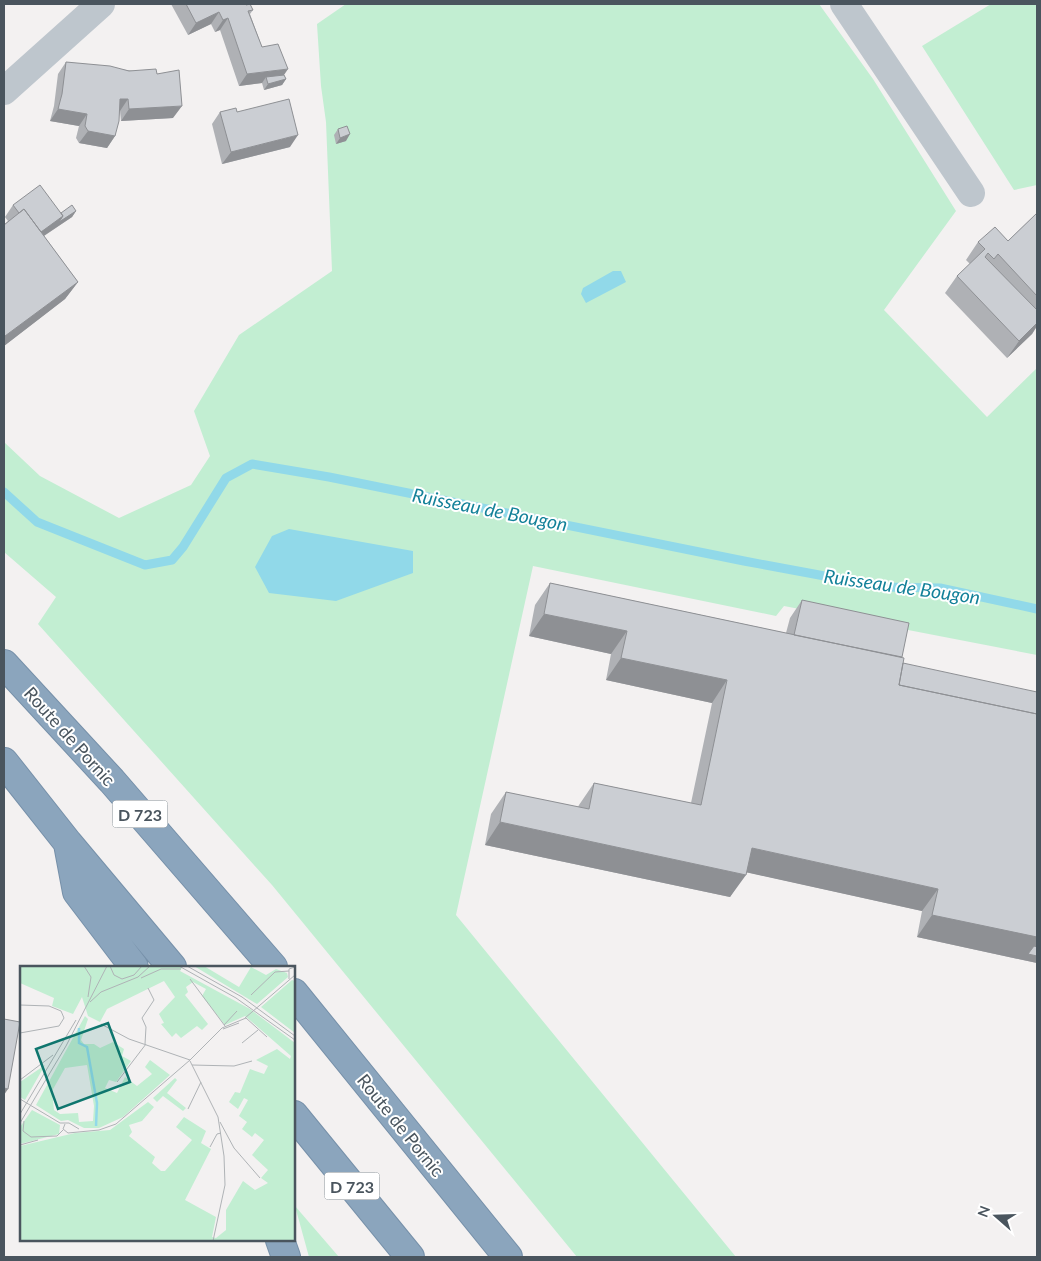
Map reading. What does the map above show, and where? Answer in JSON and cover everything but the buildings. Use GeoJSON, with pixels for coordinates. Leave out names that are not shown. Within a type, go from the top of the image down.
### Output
{"type":"FeatureCollection","features":[{"type":"Feature","properties":{"kind":"highway","name":"Route de Pornic"},"geometry":{"type":"LineString","coordinates":[[4,664],[112,781],[272,966]]}},
{"type":"Feature","properties":{"kind":"highway"},"geometry":{"type":"LineString","coordinates":[[4,762],[68,843],[171,966]]}},
{"type":"Feature","properties":{"kind":"highway"},"geometry":{"type":"LineString","coordinates":[[68,843],[77,892],[133,966]]}},
{"type":"Feature","properties":{"kind":"highway","name":"Route de Pornic"},"geometry":{"type":"LineString","coordinates":[[295,994],[508,1257]]}},
{"type":"Feature","properties":{"kind":"highway","name":"D 723"},"geometry":{"type":"LineString","coordinates":[[295,1116],[410,1257]]}},
{"type":"Feature","properties":{"kind":"highway"},"geometry":{"type":"LineString","coordinates":[[280,1241],[286,1257]]}},
{"type":"Feature","properties":{"kind":"street"},"geometry":{"type":"LineString","coordinates":[[4,91],[101,4]]}},
{"type":"Feature","properties":{"kind":"street"},"geometry":{"type":"LineString","coordinates":[[844,4],[971,193]]}},
{"type":"Feature","properties":{"kind":"green space"},"geometry":{"type":"Polygon","coordinates":[[[346,4],[819,4],[873,79],[956,211],[884,310],[987,417],[1037,368],[1037,655],[784,606],[776,616],[533,566],[456,915],[736,1257],[577,1257],[272,885],[38,624],[56,597],[4,552],[4,442],[40,476],[119,518],[191,485],[210,456],[194,411],[239,335],[332,271],[326,122],[321,86],[317,24],[346,4]]]}},
{"type":"Feature","properties":{"kind":"green space"},"geometry":{"type":"Polygon","coordinates":[[[991,4],[1037,4],[1037,185],[1014,190],[922,46],[991,4]]]}},
{"type":"Feature","properties":{"kind":"green space"},"geometry":{"type":"Polygon","coordinates":[[[295,1206],[339,1257],[309,1257],[295,1206]]]}},
{"type":"Feature","properties":{"kind":"water"},"geometry":{"type":"Polygon","coordinates":[[[613,271],[621,271],[626,282],[586,303],[581,294],[583,288],[613,271]]]}},
{"type":"Feature","properties":{"kind":"water"},"geometry":{"type":"Polygon","coordinates":[[[289,529],[413,551],[413,573],[336,601],[269,593],[255,567],[272,536],[289,529]]]}},
{"type":"Feature","properties":{"kind":"waterway","name":"Ruisseau de Bougon"},"geometry":{"type":"LineString","coordinates":[[4,492],[37,522],[145,565],[172,560],[183,547],[226,478],[252,464],[329,477],[744,561],[884,587],[940,588],[1037,609]]}}]}
